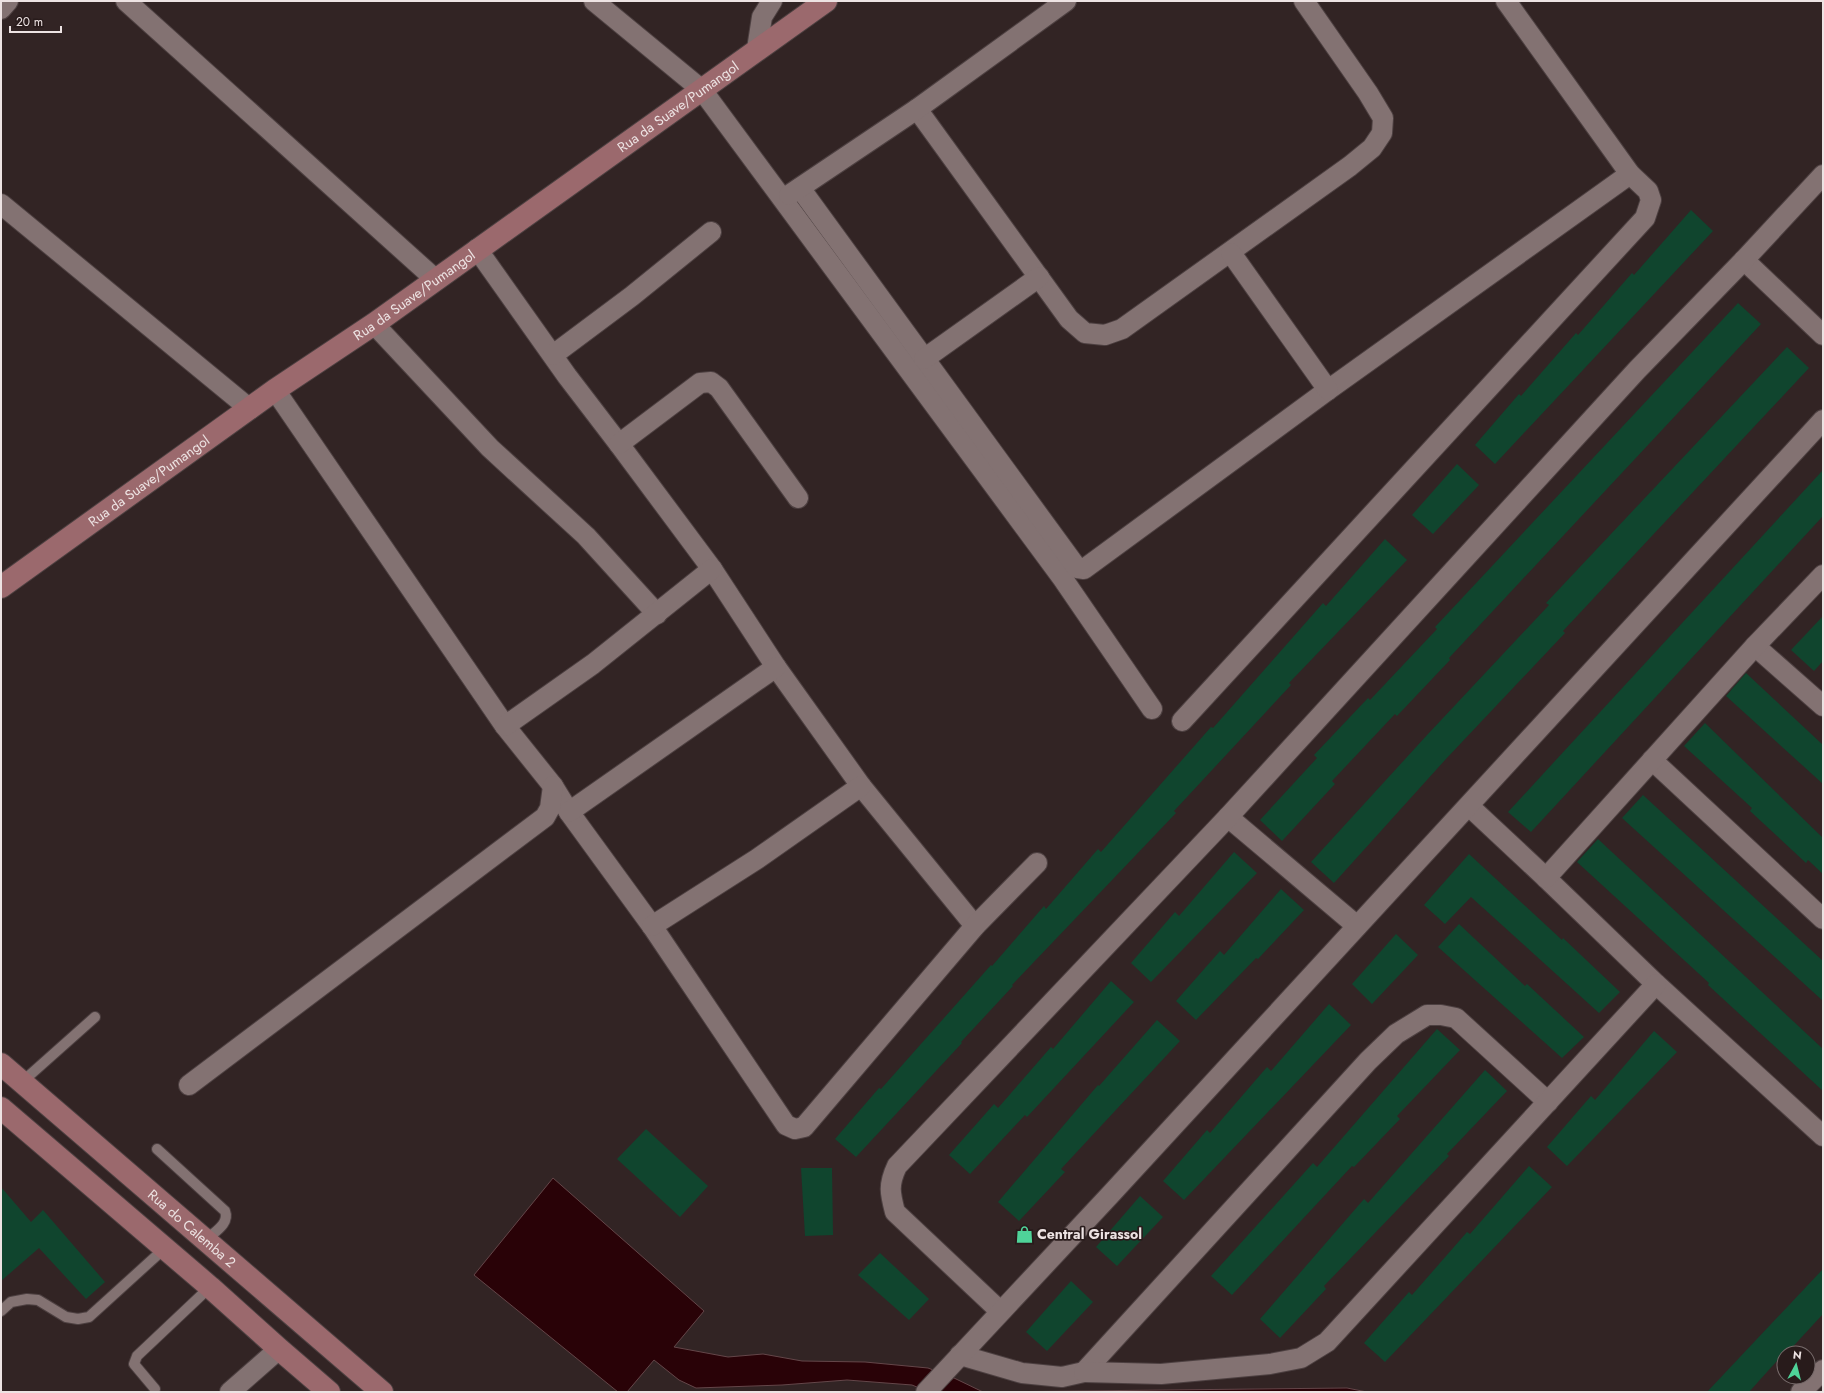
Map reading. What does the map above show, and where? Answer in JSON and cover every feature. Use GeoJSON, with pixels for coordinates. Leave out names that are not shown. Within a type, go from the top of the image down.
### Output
{"type":"FeatureCollection","features":[{"type":"Feature","properties":{"kind":"street"},"geometry":{"type":"LineString","coordinates":[[1,9],[8,1]]}},
{"type":"Feature","properties":{"kind":"street"},"geometry":{"type":"LineString","coordinates":[[126,1],[435,279]]}},
{"type":"Feature","properties":{"kind":"street"},"geometry":{"type":"LineString","coordinates":[[594,1],[702,90],[1063,579],[1152,709]]}},
{"type":"Feature","properties":{"kind":"street"},"geometry":{"type":"LineString","coordinates":[[757,49],[762,17],[772,1]]}},
{"type":"Feature","properties":{"kind":"street","name":"Rua da Suave/Pumangol"},"geometry":{"type":"LineString","coordinates":[[1,587],[276,390],[374,324],[826,1]]}},
{"type":"Feature","properties":{"kind":"street"},"geometry":{"type":"LineString","coordinates":[[783,199],[917,108],[1066,1]]}},
{"type":"Feature","properties":{"kind":"street"},"geometry":{"type":"LineString","coordinates":[[917,108],[1069,319],[1085,333],[1104,335],[1122,329],[1231,253],[1350,166],[1372,148],[1382,133],[1383,118],[1368,93],[1304,1]]}},
{"type":"Feature","properties":{"kind":"street"},"geometry":{"type":"LineString","coordinates":[[1182,721],[1646,218],[1651,200],[1648,192],[1630,174],[1506,1]]}},
{"type":"Feature","properties":{"kind":"street"},"geometry":{"type":"LineString","coordinates":[[800,188],[1077,568],[1084,569],[1328,390],[1630,174]]}},
{"type":"Feature","properties":{"kind":"street"},"geometry":{"type":"LineString","coordinates":[[1000,1311],[895,1212],[890,1192],[892,1178],[897,1166],[1228,818],[1638,370],[1823,175]]}},
{"type":"Feature","properties":{"kind":"street"},"geometry":{"type":"LineString","coordinates":[[1,204],[250,410]]}},
{"type":"Feature","properties":{"kind":"street"},"geometry":{"type":"LineString","coordinates":[[553,355],[632,296],[711,232]]}},
{"type":"Feature","properties":{"kind":"street"},"geometry":{"type":"LineString","coordinates":[[477,249],[567,376],[712,569],[776,667],[861,786],[975,926]]}},
{"type":"Feature","properties":{"kind":"street"},"geometry":{"type":"LineString","coordinates":[[1231,253],[1328,390]]}},
{"type":"Feature","properties":{"kind":"street"},"geometry":{"type":"LineString","coordinates":[[1744,260],[1823,335]]}},
{"type":"Feature","properties":{"kind":"street"},"geometry":{"type":"LineString","coordinates":[[924,359],[1038,277]]}},
{"type":"Feature","properties":{"kind":"street"},"geometry":{"type":"LineString","coordinates":[[374,324],[490,448],[586,536],[657,614]]}},
{"type":"Feature","properties":{"kind":"street"},"geometry":{"type":"LineString","coordinates":[[619,444],[700,383],[711,382],[719,388],[798,498]]}},
{"type":"Feature","properties":{"kind":"street"},"geometry":{"type":"LineString","coordinates":[[276,390],[506,726],[553,786],[569,812],[652,926],[786,1125],[795,1129],[804,1127],[975,926],[1037,863]]}},
{"type":"Feature","properties":{"kind":"street"},"geometry":{"type":"LineString","coordinates":[[926,1392],[1000,1311],[1116,1189],[1823,420]]}},
{"type":"Feature","properties":{"kind":"street"},"geometry":{"type":"LineString","coordinates":[[506,726],[593,664],[712,569]]}},
{"type":"Feature","properties":{"kind":"street"},"geometry":{"type":"LineString","coordinates":[[1546,878],[1755,646],[1823,575]]}},
{"type":"Feature","properties":{"kind":"street"},"geometry":{"type":"LineString","coordinates":[[1755,646],[1823,706]]}},
{"type":"Feature","properties":{"kind":"street"},"geometry":{"type":"LineString","coordinates":[[569,812],[776,667]]}},
{"type":"Feature","properties":{"kind":"street"},"geometry":{"type":"LineString","coordinates":[[1652,760],[1823,919]]}},
{"type":"Feature","properties":{"kind":"street"},"geometry":{"type":"LineString","coordinates":[[189,1085],[545,817],[550,808],[553,786]]}},
{"type":"Feature","properties":{"kind":"street"},"geometry":{"type":"LineString","coordinates":[[652,926],[757,858],[861,786]]}},
{"type":"Feature","properties":{"kind":"street"},"geometry":{"type":"LineString","coordinates":[[1469,806],[1656,984],[1823,1136]]}},
{"type":"Feature","properties":{"kind":"street"},"geometry":{"type":"LineString","coordinates":[[1228,818],[1357,926]]}},
{"type":"Feature","properties":{"kind":"street"},"geometry":{"type":"LineString","coordinates":[[960,1355],[1022,1373],[1062,1377],[1084,1372],[1161,1374],[1270,1364],[1301,1358],[1327,1342],[1656,984]]}},
{"type":"Feature","properties":{"kind":"street"},"geometry":{"type":"LineString","coordinates":[[1084,1372],[1368,1061],[1396,1034],[1427,1015],[1441,1015],[1456,1018],[1548,1102]]}},
{"type":"Feature","properties":{"kind":"street","name":"Rua do Calemba 2"},"geometry":{"type":"LineString","coordinates":[[1,1064],[382,1392]]}},
{"type":"Feature","properties":{"kind":"street"},"geometry":{"type":"LineString","coordinates":[[1,1108],[165,1248],[278,1349],[329,1392]]}},
{"type":"Feature","properties":{"kind":"street"},"geometry":{"type":"LineString","coordinates":[[230,1392],[278,1349]]}},
{"type":"Feature","properties":{"kind":"street"},"geometry":{"type":"LineString","coordinates":[[1801,1392],[1823,1370]]}},
{"type":"Feature","properties":{"kind":"lane"},"geometry":{"type":"LineString","coordinates":[[22,1082],[95,1017]]}},
{"type":"Feature","properties":{"kind":"lane"},"geometry":{"type":"LineString","coordinates":[[157,1149],[225,1211],[227,1216],[226,1221],[206,1240]]}},
{"type":"Feature","properties":{"kind":"lane"},"geometry":{"type":"LineString","coordinates":[[1,1311],[11,1302],[28,1299],[38,1300],[66,1317],[78,1319],[89,1317],[165,1248]]}},
{"type":"Feature","properties":{"kind":"lane"},"geometry":{"type":"LineString","coordinates":[[155,1389],[134,1364],[137,1356],[210,1287]]}},
{"type":"Feature","properties":{"kind":"shaded area"},"geometry":{"type":"Polygon","coordinates":[[[553,1178],[704,1311],[674,1347],[728,1357],[763,1354],[802,1361],[865,1362],[928,1368],[954,1378],[983,1392],[929,1392],[912,1385],[847,1380],[782,1385],[696,1388],[679,1380],[654,1360],[627,1392],[618,1392],[474,1275],[553,1178]]]}},
{"type":"Feature","properties":{"kind":"shaded area"},"geometry":{"type":"Polygon","coordinates":[[[1347,1388],[1367,1392],[983,1392],[1347,1388]]]}},
{"type":"Feature","properties":{"kind":"building"},"geometry":{"type":"Polygon","coordinates":[[[1691,210],[1713,231],[1495,464],[1475,445],[1519,394],[1521,396],[1576,333],[1578,335],[1632,273],[1634,275],[1691,210]]]}},
{"type":"Feature","properties":{"kind":"building"},"geometry":{"type":"Polygon","coordinates":[[[1738,303],[1761,324],[1449,658],[1450,660],[1397,716],[1395,714],[1332,781],[1335,784],[1282,841],[1260,820],[1317,758],[1314,755],[1368,698],[1370,700],[1437,629],[1435,627],[1738,303]]]}},
{"type":"Feature","properties":{"kind":"building"},"geometry":{"type":"Polygon","coordinates":[[[1787,347],[1809,368],[1563,631],[1565,633],[1445,760],[1334,883],[1311,862],[1549,605],[1546,603],[1787,347]]]}},
{"type":"Feature","properties":{"kind":"building"},"geometry":{"type":"Polygon","coordinates":[[[1457,464],[1479,485],[1433,534],[1412,515],[1457,464]]]}},
{"type":"Feature","properties":{"kind":"building"},"geometry":{"type":"Polygon","coordinates":[[[1823,470],[1823,516],[1531,832],[1508,812],[1823,470]]]}},
{"type":"Feature","properties":{"kind":"building"},"geometry":{"type":"Polygon","coordinates":[[[1385,539],[1407,560],[1289,683],[1291,685],[1174,811],[1176,813],[1012,985],[1013,986],[961,1042],[962,1043],[856,1157],[835,1139],[879,1088],[881,1089],[991,965],[992,966],[1044,906],[1046,909],[1098,849],[1101,852],[1323,603],[1326,606],[1385,539]]]}},
{"type":"Feature","properties":{"kind":"building"},"geometry":{"type":"Polygon","coordinates":[[[1823,616],[1823,661],[1814,671],[1791,650],[1823,616]]]}},
{"type":"Feature","properties":{"kind":"building"},"geometry":{"type":"Polygon","coordinates":[[[1746,673],[1823,745],[1823,784],[1726,696],[1746,673]]]}},
{"type":"Feature","properties":{"kind":"building"},"geometry":{"type":"Polygon","coordinates":[[[1705,723],[1823,838],[1823,874],[1808,860],[1806,863],[1750,811],[1752,808],[1684,746],[1705,723]]]}},
{"type":"Feature","properties":{"kind":"building"},"geometry":{"type":"Polygon","coordinates":[[[1643,795],[1823,961],[1823,1001],[1622,818],[1643,795]]]}},
{"type":"Feature","properties":{"kind":"building"},"geometry":{"type":"Polygon","coordinates":[[[1598,839],[1823,1049],[1823,1091],[1708,985],[1709,983],[1577,862],[1598,839]]]}},
{"type":"Feature","properties":{"kind":"building"},"geometry":{"type":"Polygon","coordinates":[[[1234,852],[1257,873],[1151,982],[1131,963],[1175,912],[1179,916],[1234,852]]]}},
{"type":"Feature","properties":{"kind":"building"},"geometry":{"type":"Polygon","coordinates":[[[1469,854],[1562,940],[1563,938],[1620,992],[1599,1013],[1471,897],[1445,924],[1424,905],[1469,854]]]}},
{"type":"Feature","properties":{"kind":"building"},"geometry":{"type":"Polygon","coordinates":[[[1281,889],[1304,910],[1258,959],[1256,958],[1196,1020],[1176,1001],[1220,951],[1224,955],[1281,889]]]}},
{"type":"Feature","properties":{"kind":"building"},"geometry":{"type":"Polygon","coordinates":[[[1459,924],[1525,986],[1527,984],[1584,1037],[1562,1058],[1438,947],[1459,924]]]}},
{"type":"Feature","properties":{"kind":"building"},"geometry":{"type":"Polygon","coordinates":[[[1396,934],[1418,955],[1372,1004],[1352,984],[1396,934]]]}},
{"type":"Feature","properties":{"kind":"building"},"geometry":{"type":"Polygon","coordinates":[[[1111,981],[1134,1002],[1027,1117],[1025,1115],[970,1174],[949,1155],[994,1104],[998,1108],[1051,1047],[1053,1049],[1111,981]]]}},
{"type":"Feature","properties":{"kind":"building"},"geometry":{"type":"Polygon","coordinates":[[[1329,1004],[1351,1025],[1184,1200],[1163,1181],[1207,1130],[1210,1133],[1267,1067],[1271,1071],[1329,1004]]]}},
{"type":"Feature","properties":{"kind":"building"},"geometry":{"type":"Polygon","coordinates":[[[1157,1020],[1180,1041],[1061,1169],[1065,1172],[1019,1221],[998,1202],[1098,1085],[1099,1086],[1157,1020]]]}},
{"type":"Feature","properties":{"kind":"building"},"geometry":{"type":"Polygon","coordinates":[[[1437,1029],[1460,1050],[1397,1116],[1400,1119],[1354,1167],[1352,1166],[1232,1295],[1211,1276],[1313,1163],[1317,1167],[1437,1029]]]}},
{"type":"Feature","properties":{"kind":"building"},"geometry":{"type":"Polygon","coordinates":[[[1654,1031],[1677,1052],[1567,1166],[1547,1147],[1591,1096],[1595,1100],[1654,1031]]]}},
{"type":"Feature","properties":{"kind":"building"},"geometry":{"type":"Polygon","coordinates":[[[1485,1070],[1507,1091],[1447,1154],[1449,1156],[1324,1286],[1326,1289],[1280,1338],[1260,1319],[1364,1199],[1368,1203],[1485,1070]]]}},
{"type":"Feature","properties":{"kind":"building"},"geometry":{"type":"Polygon","coordinates":[[[646,1129],[708,1186],[680,1217],[617,1159],[646,1129]]]}},
{"type":"Feature","properties":{"kind":"building"},"geometry":{"type":"Polygon","coordinates":[[[1529,1166],[1552,1187],[1385,1362],[1364,1343],[1409,1292],[1412,1295],[1467,1232],[1470,1234],[1529,1166]]]}},
{"type":"Feature","properties":{"kind":"building"},"geometry":{"type":"Polygon","coordinates":[[[801,1168],[832,1168],[833,1235],[805,1236],[801,1168]]]}},
{"type":"Feature","properties":{"kind":"building"},"geometry":{"type":"Polygon","coordinates":[[[1,1187],[31,1222],[43,1210],[105,1282],[86,1299],[39,1248],[1,1281],[1,1187]]]}},
{"type":"Feature","properties":{"kind":"building"},"geometry":{"type":"Polygon","coordinates":[[[1140,1196],[1163,1217],[1117,1266],[1096,1247],[1140,1196]]]}},
{"type":"Feature","properties":{"kind":"building"},"geometry":{"type":"Polygon","coordinates":[[[880,1253],[929,1299],[909,1320],[858,1275],[880,1253]]]}},
{"type":"Feature","properties":{"kind":"building"},"geometry":{"type":"Polygon","coordinates":[[[1823,1269],[1823,1314],[1794,1345],[1776,1345],[1776,1362],[1749,1392],[1707,1392],[1823,1269]]]}},
{"type":"Feature","properties":{"kind":"building"},"geometry":{"type":"Polygon","coordinates":[[[1071,1281],[1093,1302],[1047,1351],[1026,1332],[1071,1281]]]}},
{"type":"Feature","properties":{"kind":"place","name":"Central Girassol"},"geometry":{"type":"Point","coordinates":[1024,1234]}}]}
